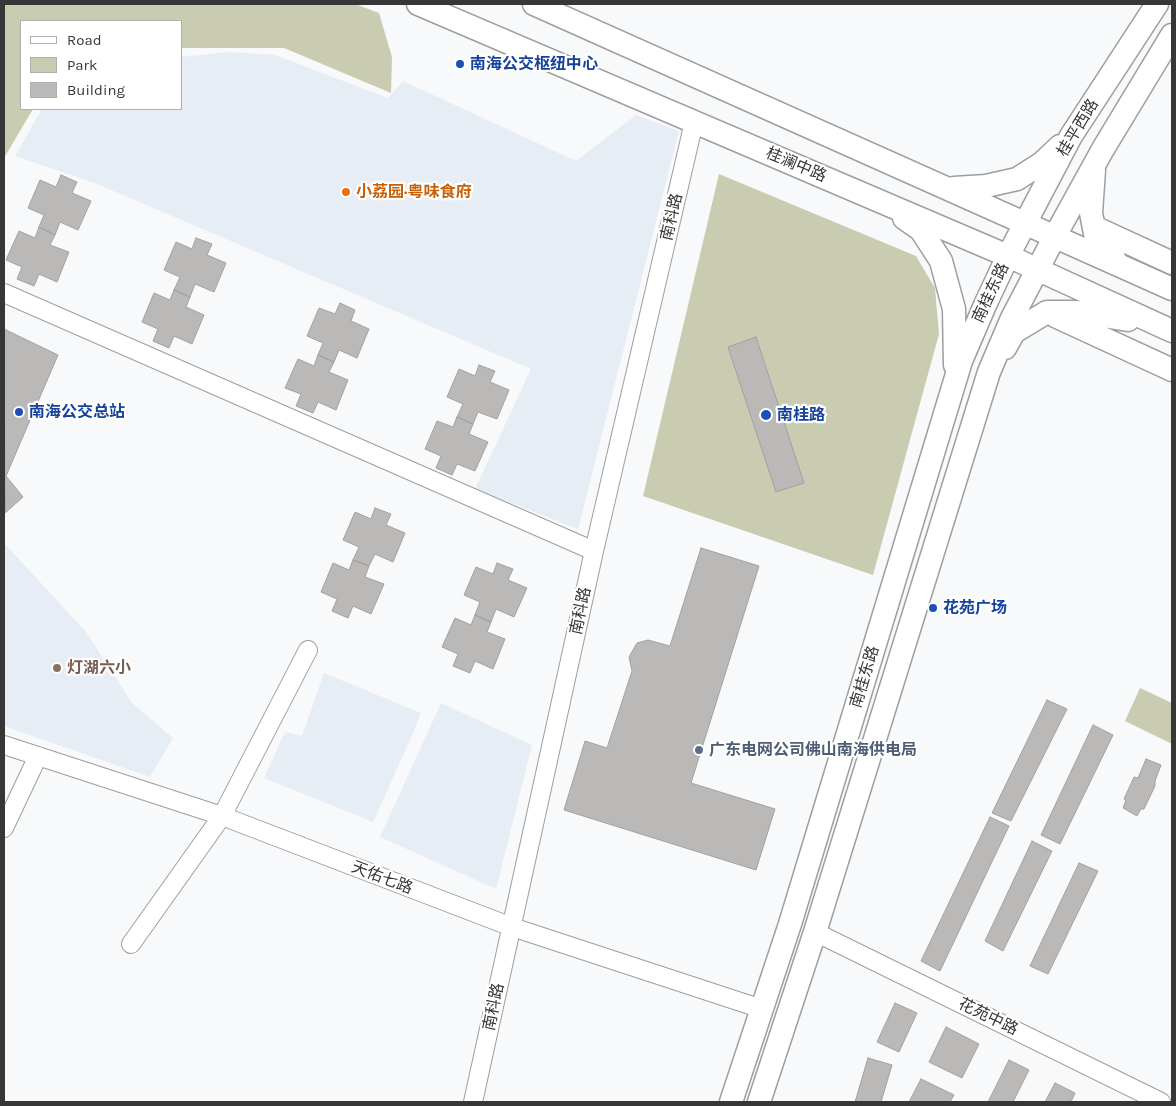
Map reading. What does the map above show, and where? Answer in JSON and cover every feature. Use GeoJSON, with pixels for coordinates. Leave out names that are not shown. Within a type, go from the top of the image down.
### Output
{"type":"FeatureCollection","features":[{"type":"Feature","properties":{"kind":"main road","name":"桂澜中路"},"geometry":{"type":"LineString","coordinates":[[418,4],[1008,256],[1165,328]]}},
{"type":"Feature","properties":{"kind":"main road"},"geometry":{"type":"LineString","coordinates":[[536,4],[1172,289]]}},
{"type":"Feature","properties":{"kind":"main road","name":"桂平西路"},"geometry":{"type":"LineString","coordinates":[[1008,256],[1074,131],[1156,4]]}},
{"type":"Feature","properties":{"kind":"main road","name":"桂平西路"},"geometry":{"type":"LineString","coordinates":[[1037,269],[1094,164],[1172,35]]}},
{"type":"Feature","properties":{"kind":"main road"},"geometry":{"type":"LineString","coordinates":[[948,188],[986,186],[1017,179],[1042,163],[1074,131]]}},
{"type":"Feature","properties":{"kind":"main road"},"geometry":{"type":"LineString","coordinates":[[1094,164],[1091,212],[1097,244],[1123,267]]}},
{"type":"Feature","properties":{"kind":"main road"},"geometry":{"type":"LineString","coordinates":[[883,202],[921,230],[941,261],[954,309],[955,381]]}},
{"type":"Feature","properties":{"kind":"main road"},"geometry":{"type":"LineString","coordinates":[[1094,227],[1172,263]]}},
{"type":"Feature","properties":{"kind":"main road","name":"南桂东路"},"geometry":{"type":"LineString","coordinates":[[731,1102],[796,905],[961,361],[1008,256]]}},
{"type":"Feature","properties":{"kind":"main road","name":"南桂东路"},"geometry":{"type":"LineString","coordinates":[[759,1102],[815,932],[986,382],[1012,318],[1037,269]]}},
{"type":"Feature","properties":{"kind":"main road"},"geometry":{"type":"LineString","coordinates":[[1047,312],[1172,370]]}},
{"type":"Feature","properties":{"kind":"main road"},"geometry":{"type":"LineString","coordinates":[[986,382],[1014,332],[1047,312],[1078,312],[1165,328]]}},
{"type":"Feature","properties":{"kind":"street","name":"南科路"},"geometry":{"type":"LineString","coordinates":[[473,1102],[594,551],[694,122]]}},
{"type":"Feature","properties":{"kind":"street"},"geometry":{"type":"LineString","coordinates":[[4,293],[594,551]]}},
{"type":"Feature","properties":{"kind":"street"},"geometry":{"type":"LineString","coordinates":[[131,944],[222,816],[308,650]]}},
{"type":"Feature","properties":{"kind":"street","name":"天佑七路"},"geometry":{"type":"LineString","coordinates":[[4,745],[222,816],[512,927],[762,1009]]}},
{"type":"Feature","properties":{"kind":"street"},"geometry":{"type":"LineString","coordinates":[[4,828],[38,756]]}},
{"type":"Feature","properties":{"kind":"street","name":"花苑中路"},"geometry":{"type":"LineString","coordinates":[[815,932],[1161,1102]]}},
{"type":"Feature","properties":{"kind":"shaded area"},"geometry":{"type":"Polygon","coordinates":[[[229,52],[275,55],[388,98],[403,81],[576,161],[636,115],[679,131],[578,529],[475,489],[531,369],[97,184],[15,156],[41,110],[182,110],[182,57],[229,52]]]}},
{"type":"Feature","properties":{"kind":"shaded area","name":"灯湖六小"},"geometry":{"type":"Polygon","coordinates":[[[4,543],[86,632],[132,703],[173,738],[150,777],[4,726],[4,543]]]}},
{"type":"Feature","properties":{"kind":"shaded area"},"geometry":{"type":"Polygon","coordinates":[[[324,673],[421,713],[373,822],[264,778],[285,732],[302,736],[324,673]]]}},
{"type":"Feature","properties":{"kind":"shaded area"},"geometry":{"type":"Polygon","coordinates":[[[441,703],[532,745],[496,889],[380,837],[441,703]]]}},
{"type":"Feature","properties":{"kind":"green space"},"geometry":{"type":"Polygon","coordinates":[[[5,4],[355,4],[379,13],[392,57],[391,93],[284,48],[182,48],[182,20],[20,20],[20,110],[32,110],[4,158],[5,4]]]}},
{"type":"Feature","properties":{"kind":"green space"},"geometry":{"type":"Polygon","coordinates":[[[719,174],[916,256],[935,288],[939,334],[873,575],[643,496],[719,174]]]}},
{"type":"Feature","properties":{"kind":"green space"},"geometry":{"type":"Polygon","coordinates":[[[1140,688],[1172,703],[1172,744],[1125,721],[1140,688]]]}},
{"type":"Feature","properties":{"kind":"building"},"geometry":{"type":"Polygon","coordinates":[[[61,175],[77,182],[72,193],[91,201],[78,230],[60,222],[55,235],[39,227],[44,215],[28,208],[40,180],[56,187],[61,175]]]}},
{"type":"Feature","properties":{"kind":"building"},"geometry":{"type":"Polygon","coordinates":[[[39,227],[55,235],[50,245],[69,252],[57,282],[39,274],[34,286],[17,279],[22,267],[6,260],[19,231],[35,238],[39,227]]]}},
{"type":"Feature","properties":{"kind":"building"},"geometry":{"type":"Polygon","coordinates":[[[196,238],[212,244],[207,255],[226,263],[214,292],[195,284],[190,297],[174,290],[180,277],[164,270],[176,242],[192,249],[196,238]]]}},
{"type":"Feature","properties":{"kind":"building"},"geometry":{"type":"Polygon","coordinates":[[[174,290],[190,297],[186,307],[204,315],[192,344],[174,336],[169,348],[153,341],[158,329],[142,322],[154,293],[170,300],[174,290]]]}},
{"type":"Feature","properties":{"kind":"building"},"geometry":{"type":"Polygon","coordinates":[[[340,303],[355,310],[351,321],[369,329],[357,358],[339,350],[334,362],[318,355],[323,343],[307,336],[319,308],[335,314],[340,303]]]}},
{"type":"Feature","properties":{"kind":"building"},"geometry":{"type":"Polygon","coordinates":[[[4,329],[58,355],[6,476],[23,497],[5,513],[4,329]]]}},
{"type":"Feature","properties":{"kind":"building","name":"南桂路"},"geometry":{"type":"Polygon","coordinates":[[[756,337],[804,483],[776,492],[728,347],[756,337]]]}},
{"type":"Feature","properties":{"kind":"building"},"geometry":{"type":"Polygon","coordinates":[[[318,355],[334,362],[329,372],[348,380],[336,410],[318,402],[313,413],[296,406],[301,394],[285,388],[298,359],[314,366],[318,355]]]}},
{"type":"Feature","properties":{"kind":"building"},"geometry":{"type":"Polygon","coordinates":[[[479,365],[495,371],[490,382],[509,390],[497,419],[478,412],[473,424],[457,417],[463,404],[447,397],[459,369],[475,376],[479,365]]]}},
{"type":"Feature","properties":{"kind":"building"},"geometry":{"type":"Polygon","coordinates":[[[457,417],[473,424],[469,434],[488,442],[475,471],[457,464],[452,475],[436,468],[441,456],[425,449],[437,421],[453,427],[457,417]]]}},
{"type":"Feature","properties":{"kind":"building"},"geometry":{"type":"Polygon","coordinates":[[[375,508],[391,514],[386,525],[405,533],[393,562],[375,554],[369,566],[353,560],[359,547],[343,540],[355,512],[371,519],[375,508]]]}},
{"type":"Feature","properties":{"kind":"building"},"geometry":{"type":"Polygon","coordinates":[[[701,548],[759,566],[691,783],[775,809],[756,870],[564,810],[585,741],[607,748],[632,671],[629,657],[637,643],[648,640],[670,646],[701,548]]]}},
{"type":"Feature","properties":{"kind":"building"},"geometry":{"type":"Polygon","coordinates":[[[353,560],[369,566],[365,577],[384,584],[371,614],[353,606],[348,618],[332,611],[337,599],[321,592],[333,563],[349,570],[353,560]]]}},
{"type":"Feature","properties":{"kind":"building"},"geometry":{"type":"Polygon","coordinates":[[[497,563],[513,569],[508,580],[527,588],[514,617],[496,609],[491,622],[475,615],[480,602],[464,595],[476,567],[493,574],[497,563]]]}},
{"type":"Feature","properties":{"kind":"building"},"geometry":{"type":"Polygon","coordinates":[[[475,615],[491,622],[487,632],[505,639],[493,669],[475,661],[470,673],[453,666],[458,654],[442,647],[455,618],[471,625],[475,615]]]}},
{"type":"Feature","properties":{"kind":"building"},"geometry":{"type":"Polygon","coordinates":[[[1047,700],[1067,709],[1011,821],[992,813],[1047,700]]]}},
{"type":"Feature","properties":{"kind":"building"},"geometry":{"type":"Polygon","coordinates":[[[1093,725],[1113,735],[1060,844],[1041,835],[1093,725]]]}},
{"type":"Feature","properties":{"kind":"building"},"geometry":{"type":"Polygon","coordinates":[[[1146,759],[1161,765],[1155,786],[1144,809],[1141,809],[1137,816],[1123,808],[1126,800],[1124,799],[1134,777],[1138,778],[1146,759]]]}},
{"type":"Feature","properties":{"kind":"building"},"geometry":{"type":"Polygon","coordinates":[[[990,817],[1009,826],[940,971],[921,961],[990,817]]]}},
{"type":"Feature","properties":{"kind":"building"},"geometry":{"type":"Polygon","coordinates":[[[1032,841],[1052,851],[1003,951],[985,941],[1032,841]]]}},
{"type":"Feature","properties":{"kind":"building"},"geometry":{"type":"Polygon","coordinates":[[[1079,863],[1098,871],[1048,974],[1030,966],[1079,863]]]}},
{"type":"Feature","properties":{"kind":"building"},"geometry":{"type":"Polygon","coordinates":[[[895,1003],[917,1013],[899,1052],[877,1042],[895,1003]]]}},
{"type":"Feature","properties":{"kind":"building"},"geometry":{"type":"Polygon","coordinates":[[[946,1027],[979,1044],[962,1078],[929,1062],[946,1027]]]}},
{"type":"Feature","properties":{"kind":"building"},"geometry":{"type":"Polygon","coordinates":[[[868,1058],[892,1065],[881,1102],[855,1102],[868,1058]]]}},
{"type":"Feature","properties":{"kind":"building"},"geometry":{"type":"Polygon","coordinates":[[[1009,1060],[1029,1070],[1013,1102],[988,1102],[1009,1060]]]}},
{"type":"Feature","properties":{"kind":"building"},"geometry":{"type":"Polygon","coordinates":[[[921,1079],[954,1095],[950,1102],[909,1102],[921,1079]]]}},
{"type":"Feature","properties":{"kind":"building"},"geometry":{"type":"Polygon","coordinates":[[[1055,1083],[1075,1093],[1071,1102],[1045,1102],[1055,1083]]]}},
{"type":"Feature","properties":{"kind":"place","name":"南海公交枢纽中心"},"geometry":{"type":"Point","coordinates":[460,64]}},
{"type":"Feature","properties":{"kind":"place","name":"小荔园·粤味食府"},"geometry":{"type":"Point","coordinates":[346,192]}},
{"type":"Feature","properties":{"kind":"place","name":"南海公交总站"},"geometry":{"type":"Point","coordinates":[19,412]}},
{"type":"Feature","properties":{"kind":"place","name":"南桂路"},"geometry":{"type":"Point","coordinates":[766,415]}},
{"type":"Feature","properties":{"kind":"place","name":"花苑广场"},"geometry":{"type":"Point","coordinates":[933,608]}},
{"type":"Feature","properties":{"kind":"place","name":"灯湖六小"},"geometry":{"type":"Point","coordinates":[57,668]}},
{"type":"Feature","properties":{"kind":"place","name":"广东电网公司佛山南海供电局"},"geometry":{"type":"Point","coordinates":[699,750]}}]}
